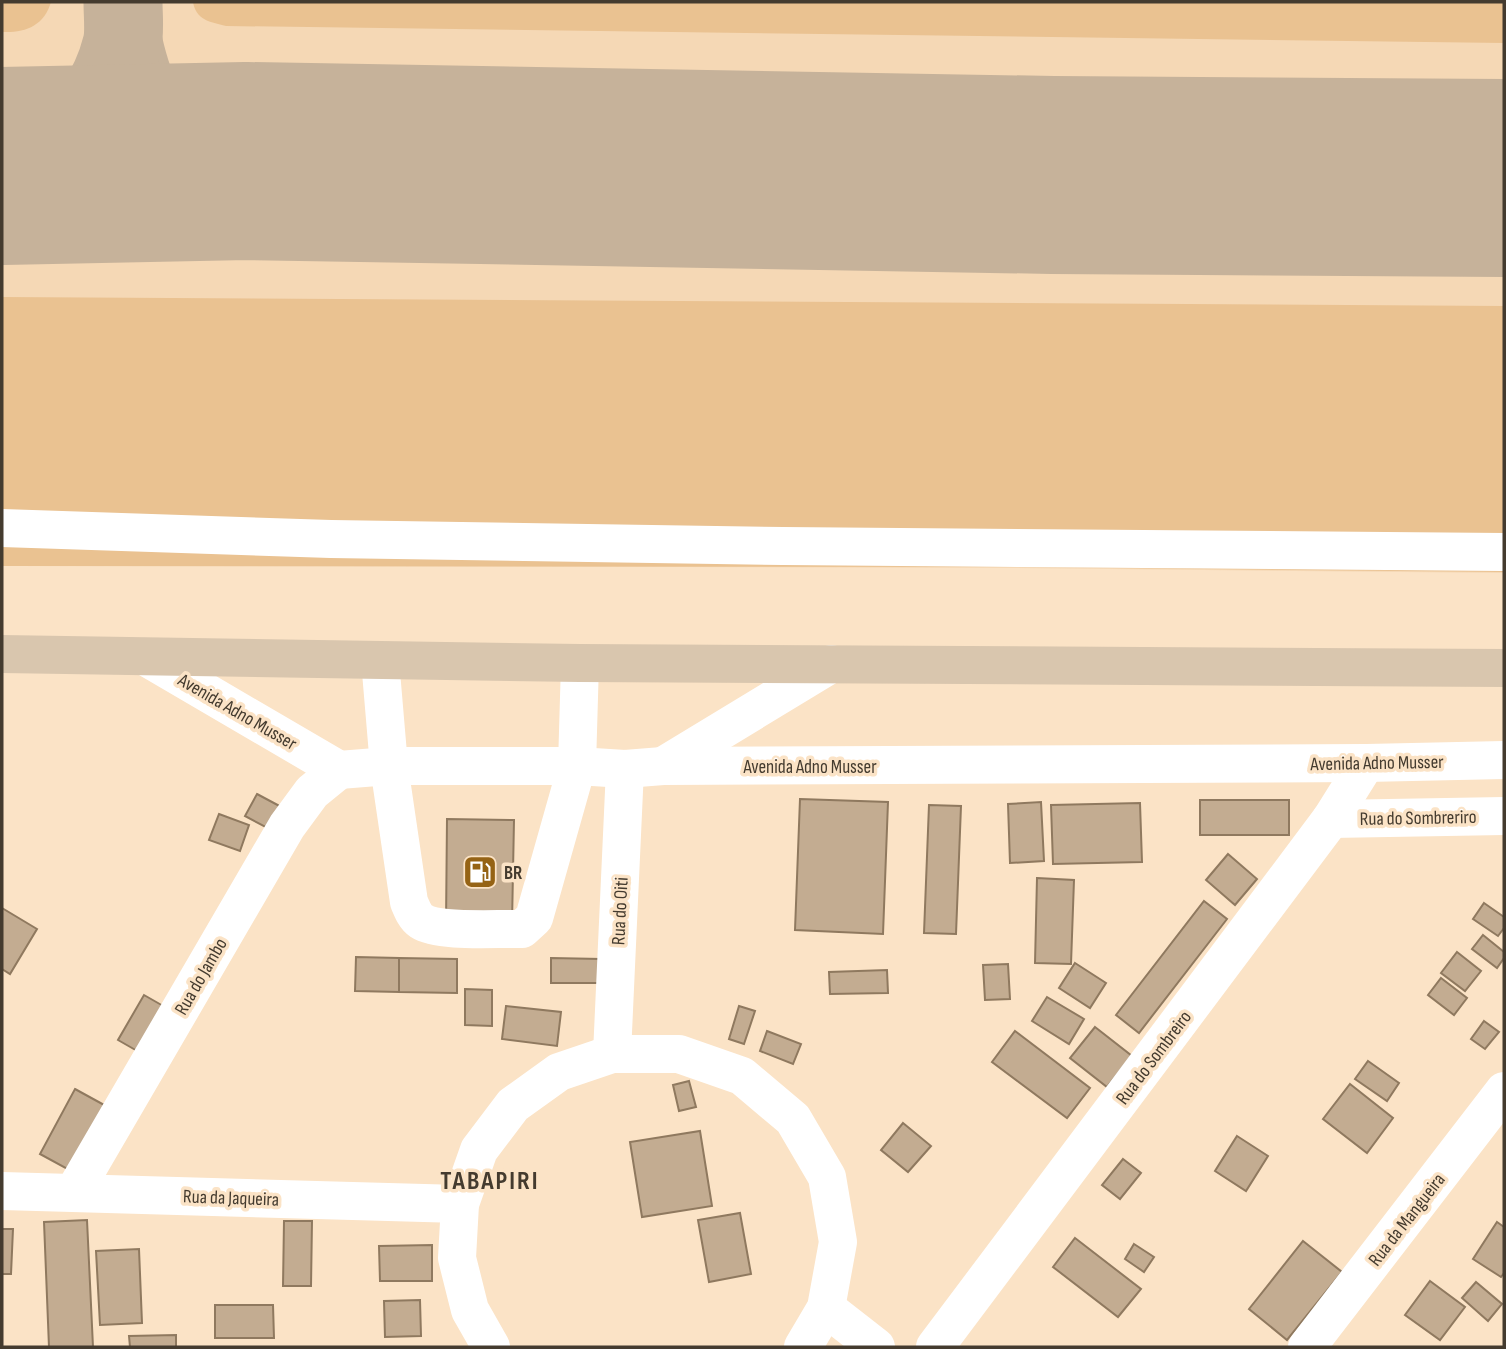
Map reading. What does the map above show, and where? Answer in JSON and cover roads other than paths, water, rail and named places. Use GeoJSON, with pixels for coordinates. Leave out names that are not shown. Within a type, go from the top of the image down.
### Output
{"type":"FeatureCollection","features":[{"type":"Feature","properties":{"kind":"main road"},"geometry":{"type":"LineString","coordinates":[[2,654],[580,663],[1504,668]]}},
{"type":"Feature","properties":{"kind":"street"},"geometry":{"type":"LineString","coordinates":[[2,528],[359,539],[783,546],[1504,552]]}},
{"type":"Feature","properties":{"kind":"street","name":"Avenida Adno Musser"},"geometry":{"type":"LineString","coordinates":[[146,657],[339,769],[389,766],[577,766],[625,769],[663,766],[1504,760]]}},
{"type":"Feature","properties":{"kind":"street"},"geometry":{"type":"LineString","coordinates":[[380,660],[389,766],[409,902],[422,922],[438,928],[522,929],[534,918],[577,766],[580,663]]}},
{"type":"Feature","properties":{"kind":"street"},"geometry":{"type":"LineString","coordinates":[[663,766],[831,664]]}},
{"type":"Feature","properties":{"kind":"street","name":"Rua do Sombreiro"},"geometry":{"type":"LineString","coordinates":[[935,1347],[1331,819],[1366,763]]}},
{"type":"Feature","properties":{"kind":"street","name":"Rua do Jambo"},"geometry":{"type":"LineString","coordinates":[[74,1192],[287,826],[312,792],[339,769]]}},
{"type":"Feature","properties":{"kind":"street","name":"Rua do Oiti"},"geometry":{"type":"LineString","coordinates":[[612,1054],[625,769]]}},
{"type":"Feature","properties":{"kind":"street","name":"Rua do Sombreriro"},"geometry":{"type":"LineString","coordinates":[[1331,819],[1504,816]]}},
{"type":"Feature","properties":{"kind":"street"},"geometry":{"type":"LineString","coordinates":[[491,1347],[470,1310],[457,1258],[460,1204],[479,1150],[513,1105],[559,1072],[612,1054],[679,1054],[742,1076],[793,1119],[827,1177],[838,1242],[826,1308],[803,1347]]}},
{"type":"Feature","properties":{"kind":"street","name":"Rua da Mangueira"},"geometry":{"type":"LineString","coordinates":[[1307,1347],[1504,1091]]}},
{"type":"Feature","properties":{"kind":"street","name":"Rua da Jaqueira"},"geometry":{"type":"LineString","coordinates":[[2,1191],[460,1204]]}},
{"type":"Feature","properties":{"kind":"street"},"geometry":{"type":"LineString","coordinates":[[826,1308],[876,1347]]}},
{"type":"Feature","properties":{"kind":"place","name":"BR"},"geometry":{"type":"Point","coordinates":[480,872]}},
{"type":"Feature","properties":{"kind":"district","name":"TABAPIRI"},"geometry":{"type":"Point","coordinates":[490,1180]}}]}
